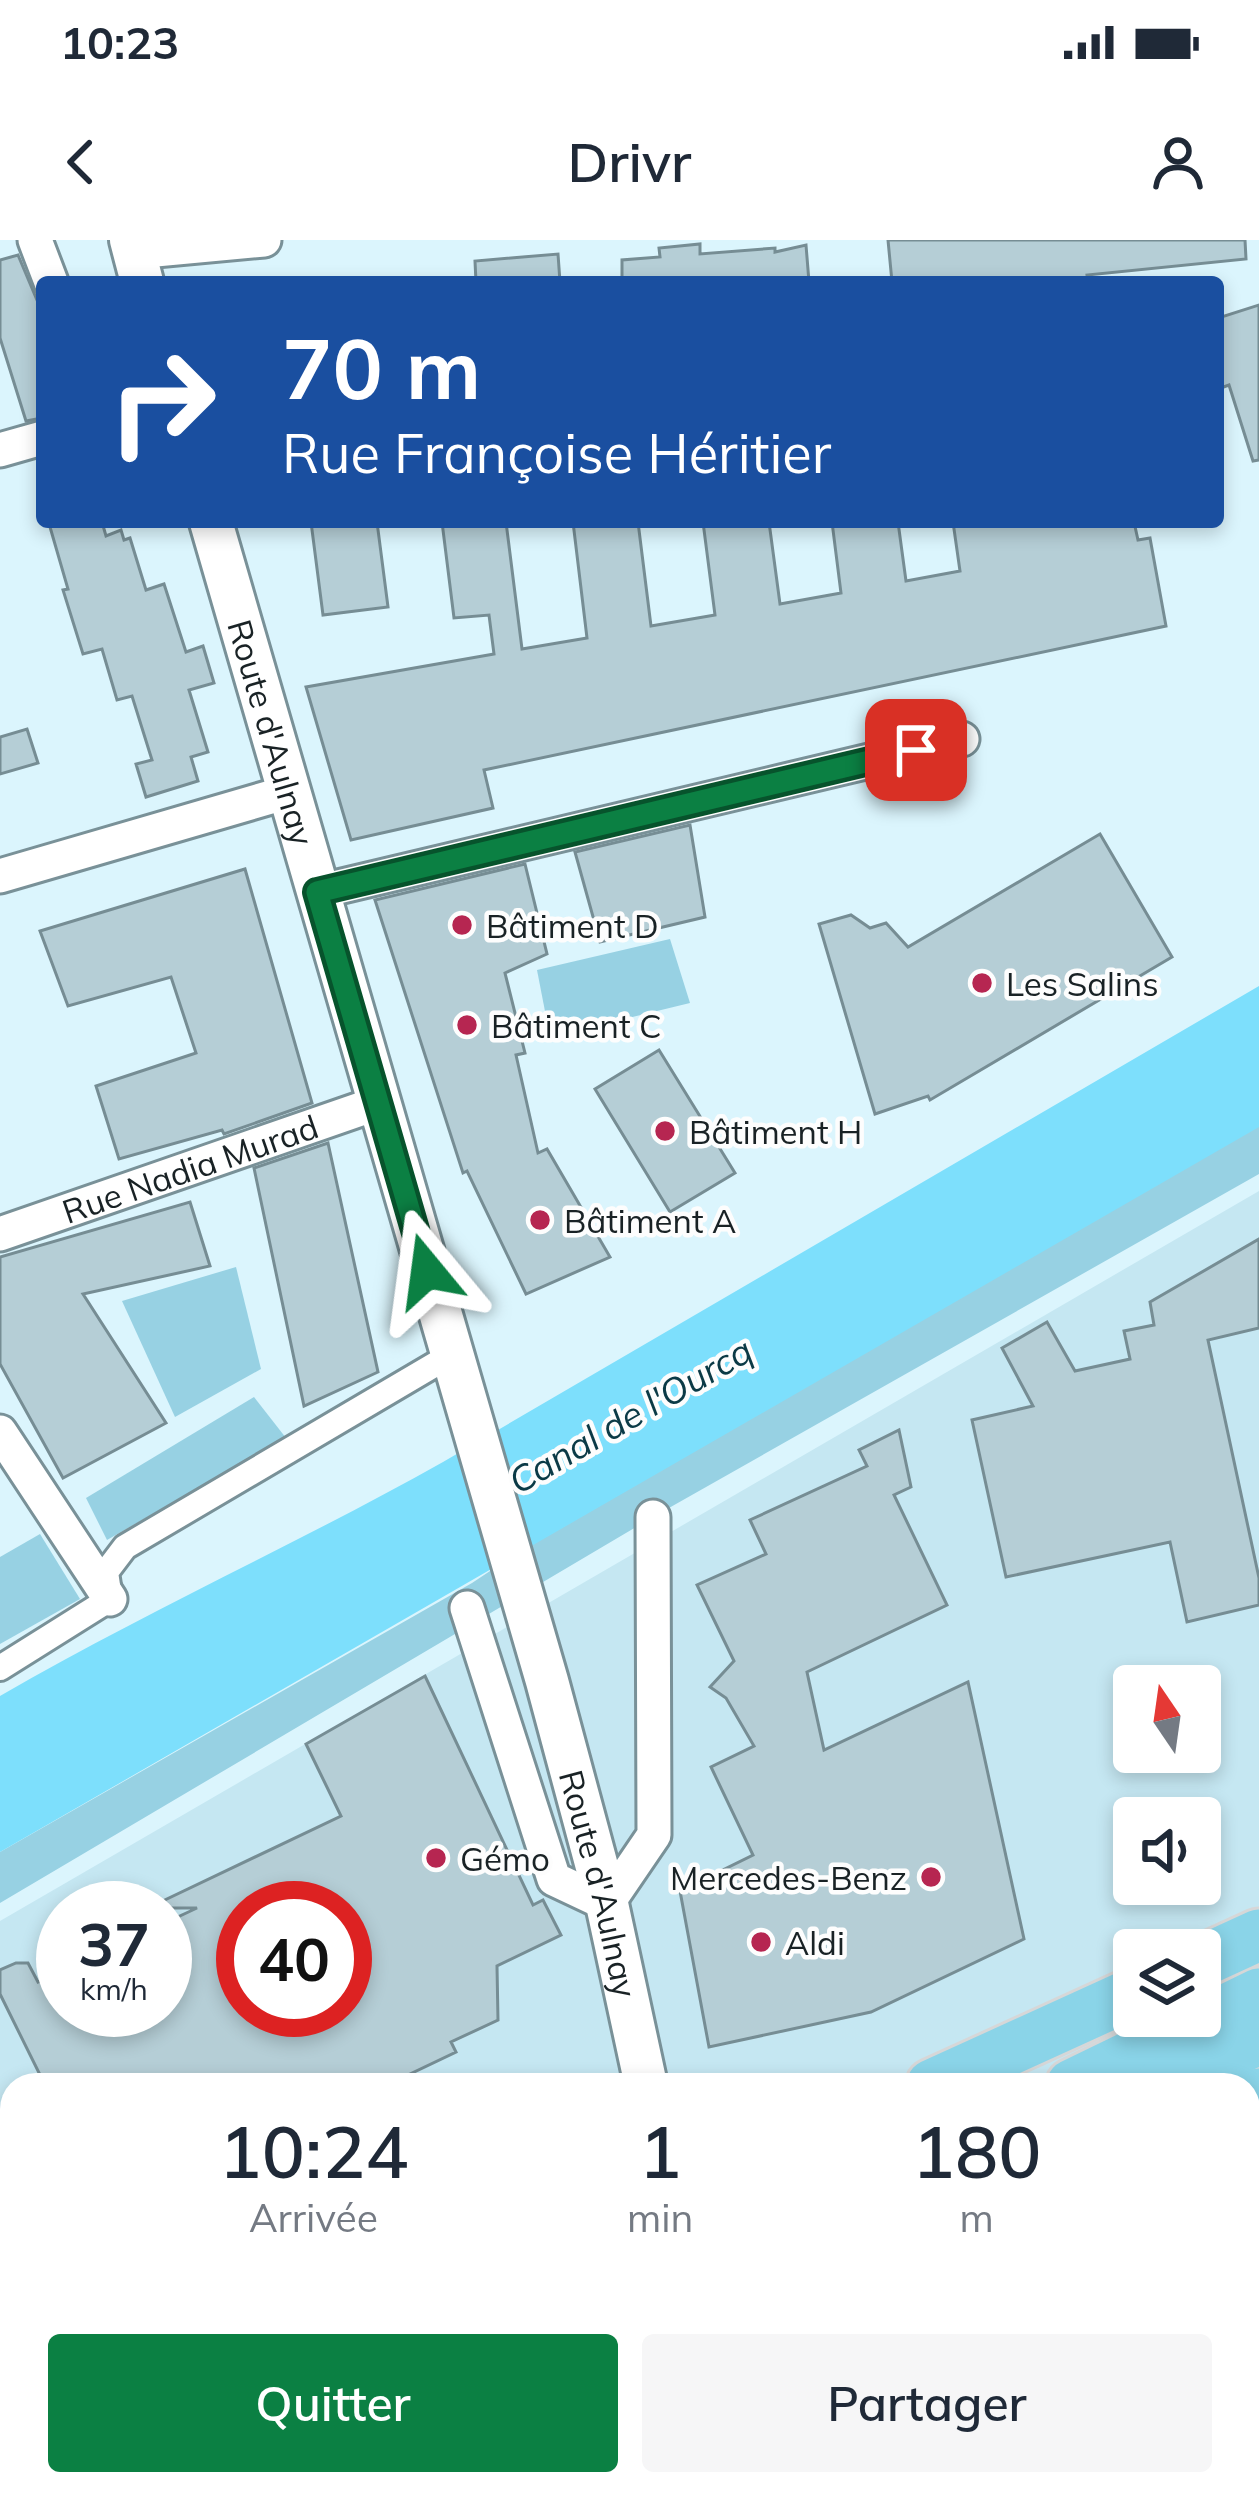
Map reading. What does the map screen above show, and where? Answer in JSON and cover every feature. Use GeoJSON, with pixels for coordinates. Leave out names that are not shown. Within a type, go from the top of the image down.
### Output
{"type":"FeatureCollection","features":[{"type":"Feature","properties":{"kind":"main road"},"geometry":{"type":"LineString","coordinates":[[1221,1953],[1259,1935]]}},
{"type":"Feature","properties":{"kind":"main road"},"geometry":{"type":"LineString","coordinates":[[1097,2073],[1259,1994]]}},
{"type":"Feature","properties":{"kind":"main road"},"geometry":{"type":"LineString","coordinates":[[958,2073],[1113,2003]]}},
{"type":"Feature","properties":{"kind":"main road"},"geometry":{"type":"LineString","coordinates":[[1186,2073],[1259,2039]]}},
{"type":"Feature","properties":{"kind":"street"},"geometry":{"type":"LineString","coordinates":[[35,240],[49,276]]}},
{"type":"Feature","properties":{"kind":"street"},"geometry":{"type":"LineString","coordinates":[[136,258],[264,240]]}},
{"type":"Feature","properties":{"kind":"street"},"geometry":{"type":"LineString","coordinates":[[0,450],[36,440]]}},
{"type":"Feature","properties":{"kind":"street","name":"Route d'Aulnay"},"geometry":{"type":"LineString","coordinates":[[214,528],[547,1681],[607,1904],[643,2073]]}},
{"type":"Feature","properties":{"kind":"street"},"geometry":{"type":"LineString","coordinates":[[317,892],[962,739]]}},
{"type":"Feature","properties":{"kind":"street"},"geometry":{"type":"LineString","coordinates":[[0,876],[288,792]]}},
{"type":"Feature","properties":{"kind":"street","name":"Rue Nadia Murad"},"geometry":{"type":"LineString","coordinates":[[0,1234],[378,1103]]}},
{"type":"Feature","properties":{"kind":"street"},"geometry":{"type":"LineString","coordinates":[[110,1599],[106,1572],[125,1547],[452,1355]]}},
{"type":"Feature","properties":{"kind":"street"},"geometry":{"type":"LineString","coordinates":[[0,1432],[110,1599]]}},
{"type":"Feature","properties":{"kind":"street"},"geometry":{"type":"LineString","coordinates":[[467,1608],[554,1879],[607,1904],[654,1835],[653,1517]]}},
{"type":"Feature","properties":{"kind":"street"},"geometry":{"type":"LineString","coordinates":[[0,1668],[110,1599]]}},
{"type":"Feature","properties":{"kind":"shaded area"},"geometry":{"type":"Polygon","coordinates":[[[670,939],[690,1003],[550,1037],[537,970],[670,939]]]}},
{"type":"Feature","properties":{"kind":"shaded area"},"geometry":{"type":"Polygon","coordinates":[[[1259,1125],[1259,1174],[653,1517],[0,1903],[0,1852],[1259,1125]]]}},
{"type":"Feature","properties":{"kind":"shaded area"},"geometry":{"type":"Polygon","coordinates":[[[1259,1191],[1259,2073],[0,2073],[0,1921],[36,1900],[36,2037],[192,2037],[192,1881],[69,1881],[1259,1191]]]}},
{"type":"Feature","properties":{"kind":"shaded area"},"geometry":{"type":"Polygon","coordinates":[[[236,1267],[261,1369],[175,1417],[122,1301],[236,1267]]]}},
{"type":"Feature","properties":{"kind":"shaded area"},"geometry":{"type":"Polygon","coordinates":[[[254,1397],[286,1438],[107,1540],[86,1498],[254,1397]]]}},
{"type":"Feature","properties":{"kind":"shaded area"},"geometry":{"type":"Polygon","coordinates":[[[40,1534],[80,1599],[0,1644],[0,1557],[40,1534]]]}},
{"type":"Feature","properties":{"kind":"water","name":"Canal de l'Ourcq"},"geometry":{"type":"Polygon","coordinates":[[[1259,986],[1259,1127],[0,1852],[0,1696],[443,1462],[1259,986]]]}},
{"type":"Feature","properties":{"kind":"building"},"geometry":{"type":"Polygon","coordinates":[[[888,240],[1245,240],[1246,259],[1087,276],[891,276],[888,240]]]}},
{"type":"Feature","properties":{"kind":"building"},"geometry":{"type":"Polygon","coordinates":[[[700,244],[700,254],[775,248],[775,252],[806,245],[809,276],[622,276],[622,260],[660,257],[659,248],[700,244]]]}},
{"type":"Feature","properties":{"kind":"building"},"geometry":{"type":"Polygon","coordinates":[[[558,254],[560,276],[476,276],[475,261],[558,254]]]}},
{"type":"Feature","properties":{"kind":"building"},"geometry":{"type":"Polygon","coordinates":[[[18,255],[36,298],[36,419],[26,421],[0,338],[0,260],[18,255]]]}},
{"type":"Feature","properties":{"kind":"building"},"geometry":{"type":"Polygon","coordinates":[[[1259,305],[1259,460],[1253,461],[1229,385],[1224,387],[1224,316],[1259,305]]]}},
{"type":"Feature","properties":{"kind":"building"},"geometry":{"type":"Polygon","coordinates":[[[50,528],[104,528],[106,536],[121,530],[124,540],[130,538],[146,590],[164,584],[186,652],[203,646],[214,683],[189,690],[208,752],[191,757],[198,781],[146,797],[136,764],[152,760],[132,696],[117,700],[102,649],[83,654],[63,590],[68,589],[50,528]]]}},
{"type":"Feature","properties":{"kind":"building"},"geometry":{"type":"Polygon","coordinates":[[[312,528],[378,528],[388,607],[323,615],[312,528]]]}},
{"type":"Feature","properties":{"kind":"building"},"geometry":{"type":"Polygon","coordinates":[[[443,528],[507,528],[522,649],[587,638],[574,528],[639,528],[651,626],[715,615],[704,528],[770,528],[780,604],[841,593],[833,528],[899,528],[906,581],[960,571],[954,528],[1135,528],[1138,540],[1150,538],[1166,626],[484,770],[493,808],[351,840],[306,687],[494,654],[489,615],[454,618],[443,528]]]}},
{"type":"Feature","properties":{"kind":"building"},"geometry":{"type":"Polygon","coordinates":[[[27,729],[38,763],[0,774],[0,737],[27,729]]]}},
{"type":"Feature","properties":{"kind":"building"},"geometry":{"type":"Polygon","coordinates":[[[690,825],[705,917],[600,942],[575,852],[690,825]]]}},
{"type":"Feature","properties":{"kind":"building","name":"Les Salins"},"geometry":{"type":"Polygon","coordinates":[[[1100,834],[1172,957],[930,1100],[928,1096],[875,1114],[819,924],[851,915],[870,928],[886,923],[908,947],[1100,834]]]}},
{"type":"Feature","properties":{"kind":"building"},"geometry":{"type":"Polygon","coordinates":[[[525,864],[547,954],[505,973],[525,1053],[516,1055],[538,1153],[547,1149],[610,1257],[526,1294],[467,1171],[463,1173],[375,900],[525,864]]]}},
{"type":"Feature","properties":{"kind":"building"},"geometry":{"type":"Polygon","coordinates":[[[245,869],[312,1103],[224,1134],[222,1130],[119,1159],[96,1086],[196,1053],[171,977],[68,1006],[40,931],[245,869]]]}},
{"type":"Feature","properties":{"kind":"building","name":"Bâtiment H"},"geometry":{"type":"Polygon","coordinates":[[[659,1050],[735,1173],[670,1212],[595,1089],[659,1050]]]}},
{"type":"Feature","properties":{"kind":"building"},"geometry":{"type":"Polygon","coordinates":[[[328,1143],[378,1372],[304,1406],[254,1168],[328,1143]]]}},
{"type":"Feature","properties":{"kind":"building"},"geometry":{"type":"Polygon","coordinates":[[[190,1202],[210,1266],[83,1294],[166,1423],[63,1478],[0,1364],[0,1257],[190,1202]]]}},
{"type":"Feature","properties":{"kind":"building"},"geometry":{"type":"Polygon","coordinates":[[[1259,1239],[1259,1328],[1208,1340],[1259,1578],[1259,1605],[1187,1622],[1170,1542],[1006,1577],[972,1420],[1033,1406],[1002,1348],[1047,1322],[1075,1371],[1130,1359],[1124,1331],[1154,1325],[1150,1302],[1259,1239]]]}},
{"type":"Feature","properties":{"kind":"building"},"geometry":{"type":"Polygon","coordinates":[[[899,1430],[911,1487],[894,1495],[947,1605],[807,1672],[824,1750],[968,1682],[1024,1939],[871,2012],[709,2047],[680,1891],[753,1855],[711,1767],[754,1746],[726,1698],[710,1687],[734,1661],[697,1585],[766,1554],[750,1520],[867,1466],[859,1450],[899,1430]]]}},
{"type":"Feature","properties":{"kind":"building"},"geometry":{"type":"Polygon","coordinates":[[[425,1676],[533,1905],[543,1900],[561,1935],[497,1966],[498,2020],[451,2042],[456,2052],[412,2073],[39,2073],[0,1994],[0,1970],[28,1963],[36,1978],[36,2037],[192,2037],[192,1910],[197,1908],[192,1908],[192,1887],[341,1816],[306,1744],[425,1676]]]}},
{"type":"Feature","properties":{"kind":"place","name":"Bâtiment D"},"geometry":{"type":"Point","coordinates":[462,925]}},
{"type":"Feature","properties":{"kind":"place","name":"Les Salins"},"geometry":{"type":"Point","coordinates":[982,983]}},
{"type":"Feature","properties":{"kind":"place","name":"Bâtiment C"},"geometry":{"type":"Point","coordinates":[467,1025]}},
{"type":"Feature","properties":{"kind":"place","name":"Bâtiment H"},"geometry":{"type":"Point","coordinates":[665,1131]}},
{"type":"Feature","properties":{"kind":"place","name":"Bâtiment A"},"geometry":{"type":"Point","coordinates":[540,1220]}},
{"type":"Feature","properties":{"kind":"place","name":"Gémo"},"geometry":{"type":"Point","coordinates":[436,1858]}},
{"type":"Feature","properties":{"kind":"place","name":"Mercedes-Benz"},"geometry":{"type":"Point","coordinates":[931,1877]}},
{"type":"Feature","properties":{"kind":"place","name":"Aldi"},"geometry":{"type":"Point","coordinates":[761,1942]}},
{"type":"Feature","properties":{"kind":"route"},"geometry":{"type":"LineString","coordinates":[[427,1271],[317,892],[916,750]]}}]}
